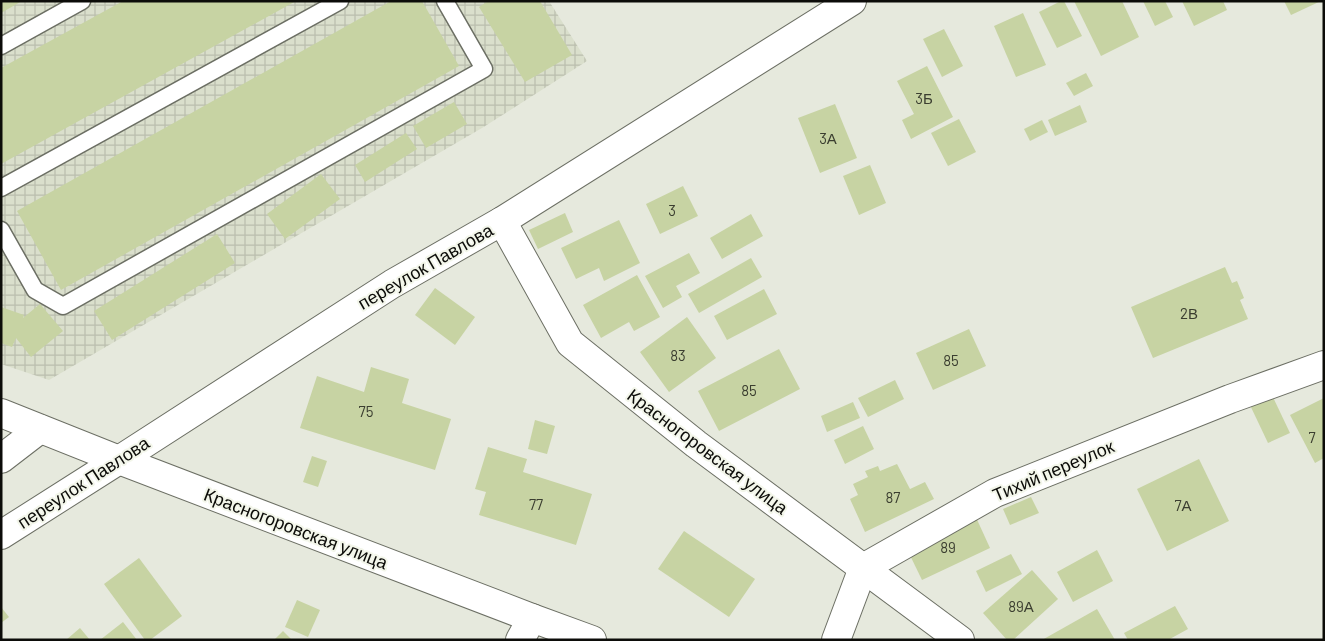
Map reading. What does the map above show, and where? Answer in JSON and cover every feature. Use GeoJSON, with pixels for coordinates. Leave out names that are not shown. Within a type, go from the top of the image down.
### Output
{"type":"FeatureCollection","features":[{"type":"Feature","properties":{"kind":"street","name":"переулок Павлова"},"geometry":{"type":"LineString","coordinates":[[1,535],[392,284],[502,221],[852,1]]}},
{"type":"Feature","properties":{"kind":"street","name":"Красногоровская улица"},"geometry":{"type":"LineString","coordinates":[[502,221],[570,343],[696,444],[960,640]]}},
{"type":"Feature","properties":{"kind":"street","name":"Тихий переулок"},"geometry":{"type":"LineString","coordinates":[[863,568],[994,493],[1230,398],[1324,365]]}},
{"type":"Feature","properties":{"kind":"street","name":"Красногоровская улица"},"geometry":{"type":"LineString","coordinates":[[1,413],[526,629],[592,640]]}},
{"type":"Feature","properties":{"kind":"street"},"geometry":{"type":"LineString","coordinates":[[1,459],[40,429]]}},
{"type":"Feature","properties":{"kind":"street"},"geometry":{"type":"LineString","coordinates":[[836,640],[863,568]]}},
{"type":"Feature","properties":{"kind":"lane"},"geometry":{"type":"LineString","coordinates":[[1,46],[82,1]]}},
{"type":"Feature","properties":{"kind":"lane"},"geometry":{"type":"LineString","coordinates":[[1,188],[340,1]]}},
{"type":"Feature","properties":{"kind":"lane"},"geometry":{"type":"LineString","coordinates":[[1,230],[35,290],[63,306],[484,69],[446,1]]}},
{"type":"Feature","properties":{"kind":"shaded area"},"geometry":{"type":"Polygon","coordinates":[[[1,1],[549,1],[587,61],[482,128],[49,380],[1,364],[1,1]]]}},
{"type":"Feature","properties":{"kind":"building"},"geometry":{"type":"Polygon","coordinates":[[[1,1],[22,1],[1,13],[1,1]]]}},
{"type":"Feature","properties":{"kind":"building"},"geometry":{"type":"Polygon","coordinates":[[[123,1],[296,1],[1,164],[1,68],[123,1]]]}},
{"type":"Feature","properties":{"kind":"building"},"geometry":{"type":"Polygon","coordinates":[[[391,1],[422,1],[459,66],[61,290],[17,211],[391,1]]]}},
{"type":"Feature","properties":{"kind":"building"},"geometry":{"type":"Polygon","coordinates":[[[488,1],[540,1],[572,55],[525,82],[479,7],[488,1]]]}},
{"type":"Feature","properties":{"kind":"building"},"geometry":{"type":"Polygon","coordinates":[[[1064,1],[1082,36],[1057,48],[1039,12],[1064,1]]]}},
{"type":"Feature","properties":{"kind":"building"},"geometry":{"type":"Polygon","coordinates":[[[1074,1],[1122,1],[1139,37],[1101,56],[1074,1]]]}},
{"type":"Feature","properties":{"kind":"building"},"geometry":{"type":"Polygon","coordinates":[[[1143,1],[1165,1],[1173,17],[1155,26],[1143,1]]]}},
{"type":"Feature","properties":{"kind":"building"},"geometry":{"type":"Polygon","coordinates":[[[1182,1],[1223,1],[1227,10],[1194,26],[1182,1]]]}},
{"type":"Feature","properties":{"kind":"building"},"geometry":{"type":"Polygon","coordinates":[[[1284,1],[1321,1],[1291,15],[1284,1]]]}},
{"type":"Feature","properties":{"kind":"building"},"geometry":{"type":"Polygon","coordinates":[[[1023,13],[1046,65],[1016,77],[994,26],[1023,13]]]}},
{"type":"Feature","properties":{"kind":"building"},"geometry":{"type":"Polygon","coordinates":[[[944,29],[963,66],[942,77],[923,39],[944,29]]]}},
{"type":"Feature","properties":{"kind":"building"},"geometry":{"type":"Polygon","coordinates":[[[927,66],[953,117],[911,139],[902,120],[914,114],[897,81],[927,66]]]}},
{"type":"Feature","properties":{"kind":"building"},"geometry":{"type":"Polygon","coordinates":[[[1086,73],[1093,86],[1074,96],[1066,83],[1086,73]]]}},
{"type":"Feature","properties":{"kind":"building"},"geometry":{"type":"Polygon","coordinates":[[[454,102],[467,124],[426,148],[413,126],[454,102]]]}},
{"type":"Feature","properties":{"kind":"building"},"geometry":{"type":"Polygon","coordinates":[[[835,104],[857,158],[820,173],[798,118],[835,104]]]}},
{"type":"Feature","properties":{"kind":"building"},"geometry":{"type":"Polygon","coordinates":[[[1080,105],[1087,122],[1055,136],[1048,120],[1080,105]]]}},
{"type":"Feature","properties":{"kind":"building"},"geometry":{"type":"Polygon","coordinates":[[[959,119],[976,152],[948,166],[931,133],[959,119]]]}},
{"type":"Feature","properties":{"kind":"building"},"geometry":{"type":"Polygon","coordinates":[[[1042,120],[1048,132],[1030,141],[1024,129],[1042,120]]]}},
{"type":"Feature","properties":{"kind":"building"},"geometry":{"type":"Polygon","coordinates":[[[406,133],[417,149],[365,182],[355,165],[406,133]]]}},
{"type":"Feature","properties":{"kind":"building"},"geometry":{"type":"Polygon","coordinates":[[[870,165],[886,203],[859,215],[843,176],[870,165]]]}},
{"type":"Feature","properties":{"kind":"building"},"geometry":{"type":"Polygon","coordinates":[[[321,174],[340,199],[285,239],[267,214],[321,174]]]}},
{"type":"Feature","properties":{"kind":"building"},"geometry":{"type":"Polygon","coordinates":[[[683,186],[698,216],[660,234],[646,204],[683,186]]]}},
{"type":"Feature","properties":{"kind":"building"},"geometry":{"type":"Polygon","coordinates":[[[565,213],[573,232],[538,249],[529,230],[565,213]]]}},
{"type":"Feature","properties":{"kind":"building"},"geometry":{"type":"Polygon","coordinates":[[[751,214],[763,236],[722,259],[710,238],[751,214]]]}},
{"type":"Feature","properties":{"kind":"building"},"geometry":{"type":"Polygon","coordinates":[[[619,220],[640,263],[604,281],[599,268],[576,279],[561,248],[619,220]]]}},
{"type":"Feature","properties":{"kind":"building"},"geometry":{"type":"Polygon","coordinates":[[[217,234],[235,263],[112,340],[94,311],[217,234]]]}},
{"type":"Feature","properties":{"kind":"building"},"geometry":{"type":"Polygon","coordinates":[[[689,253],[700,273],[676,286],[682,297],[663,308],[645,276],[689,253]]]}},
{"type":"Feature","properties":{"kind":"building"},"geometry":{"type":"Polygon","coordinates":[[[751,258],[762,277],[699,313],[688,294],[751,258]]]}},
{"type":"Feature","properties":{"kind":"building"},"geometry":{"type":"Polygon","coordinates":[[[1225,267],[1232,283],[1237,281],[1244,298],[1240,300],[1248,319],[1153,358],[1131,307],[1225,267]]]}},
{"type":"Feature","properties":{"kind":"building"},"geometry":{"type":"Polygon","coordinates":[[[637,275],[660,317],[634,331],[629,322],[601,338],[583,305],[637,275]]]}},
{"type":"Feature","properties":{"kind":"building"},"geometry":{"type":"Polygon","coordinates":[[[435,288],[475,317],[455,345],[415,315],[435,288]]]}},
{"type":"Feature","properties":{"kind":"building"},"geometry":{"type":"Polygon","coordinates":[[[764,289],[777,314],[727,340],[714,316],[764,289]]]}},
{"type":"Feature","properties":{"kind":"building"},"geometry":{"type":"Polygon","coordinates":[[[40,304],[63,331],[31,357],[16,338],[12,347],[1,343],[1,307],[24,315],[23,318],[40,304]]]}},
{"type":"Feature","properties":{"kind":"building"},"geometry":{"type":"Polygon","coordinates":[[[687,317],[716,358],[669,392],[640,352],[687,317]]]}},
{"type":"Feature","properties":{"kind":"building"},"geometry":{"type":"Polygon","coordinates":[[[969,329],[986,366],[933,390],[916,353],[969,329]]]}},
{"type":"Feature","properties":{"kind":"building"},"geometry":{"type":"Polygon","coordinates":[[[779,349],[800,389],[719,431],[698,391],[779,349]]]}},
{"type":"Feature","properties":{"kind":"building"},"geometry":{"type":"Polygon","coordinates":[[[371,367],[409,379],[402,403],[451,419],[435,470],[300,428],[317,376],[364,392],[371,367]]]}},
{"type":"Feature","properties":{"kind":"building"},"geometry":{"type":"Polygon","coordinates":[[[895,380],[904,399],[868,417],[858,398],[895,380]]]}},
{"type":"Feature","properties":{"kind":"building"},"geometry":{"type":"Polygon","coordinates":[[[1271,393],[1290,433],[1268,443],[1249,403],[1271,393]]]}},
{"type":"Feature","properties":{"kind":"building"},"geometry":{"type":"Polygon","coordinates":[[[1324,398],[1324,458],[1315,463],[1290,415],[1324,398]]]}},
{"type":"Feature","properties":{"kind":"building"},"geometry":{"type":"Polygon","coordinates":[[[853,402],[860,418],[827,432],[821,416],[853,402]]]}},
{"type":"Feature","properties":{"kind":"building"},"geometry":{"type":"Polygon","coordinates":[[[535,420],[555,426],[547,454],[528,449],[535,420]]]}},
{"type":"Feature","properties":{"kind":"building"},"geometry":{"type":"Polygon","coordinates":[[[863,426],[874,449],[845,464],[834,440],[863,426]]]}},
{"type":"Feature","properties":{"kind":"building"},"geometry":{"type":"Polygon","coordinates":[[[488,447],[527,459],[523,472],[592,494],[576,545],[479,515],[486,492],[475,489],[488,447]]]}},
{"type":"Feature","properties":{"kind":"building"},"geometry":{"type":"Polygon","coordinates":[[[312,456],[327,461],[318,487],[303,482],[312,456]]]}},
{"type":"Feature","properties":{"kind":"building"},"geometry":{"type":"Polygon","coordinates":[[[1199,459],[1229,521],[1167,551],[1137,489],[1199,459]]]}},
{"type":"Feature","properties":{"kind":"building"},"geometry":{"type":"Polygon","coordinates":[[[897,464],[910,489],[925,482],[934,499],[865,532],[850,499],[858,495],[853,484],[868,477],[865,471],[878,466],[880,471],[897,464]]]}},
{"type":"Feature","properties":{"kind":"building"},"geometry":{"type":"Polygon","coordinates":[[[1031,497],[1039,513],[1010,525],[1003,509],[1031,497]]]}},
{"type":"Feature","properties":{"kind":"building"},"geometry":{"type":"Polygon","coordinates":[[[974,513],[990,548],[922,580],[905,545],[974,513]]]}},
{"type":"Feature","properties":{"kind":"building"},"geometry":{"type":"Polygon","coordinates":[[[684,531],[755,579],[729,617],[658,569],[684,531]]]}},
{"type":"Feature","properties":{"kind":"building"},"geometry":{"type":"Polygon","coordinates":[[[1097,550],[1113,581],[1073,602],[1057,572],[1097,550]]]}},
{"type":"Feature","properties":{"kind":"building"},"geometry":{"type":"Polygon","coordinates":[[[1011,554],[1022,574],[986,592],[976,571],[1011,554]]]}},
{"type":"Feature","properties":{"kind":"building"},"geometry":{"type":"Polygon","coordinates":[[[139,558],[182,616],[150,640],[145,640],[104,584],[139,558]]]}},
{"type":"Feature","properties":{"kind":"building"},"geometry":{"type":"Polygon","coordinates":[[[1032,570],[1058,599],[1013,640],[1007,640],[983,613],[1032,570]]]}},
{"type":"Feature","properties":{"kind":"building"},"geometry":{"type":"Polygon","coordinates":[[[297,600],[320,610],[308,637],[285,627],[297,600]]]}},
{"type":"Feature","properties":{"kind":"building"},"geometry":{"type":"Polygon","coordinates":[[[1175,606],[1188,629],[1168,640],[1128,640],[1124,633],[1175,606]]]}},
{"type":"Feature","properties":{"kind":"building"},"geometry":{"type":"Polygon","coordinates":[[[1,607],[9,617],[1,623],[1,607]]]}},
{"type":"Feature","properties":{"kind":"building"},"geometry":{"type":"Polygon","coordinates":[[[1097,609],[1115,640],[1042,640],[1097,609]]]}},
{"type":"Feature","properties":{"kind":"building"},"geometry":{"type":"Polygon","coordinates":[[[123,622],[137,640],[100,640],[123,622]]]}},
{"type":"Feature","properties":{"kind":"building"},"geometry":{"type":"Polygon","coordinates":[[[80,628],[90,640],[66,640],[80,628]]]}},
{"type":"Feature","properties":{"kind":"building"},"geometry":{"type":"Polygon","coordinates":[[[283,631],[292,640],[274,640],[283,631]]]}}]}
